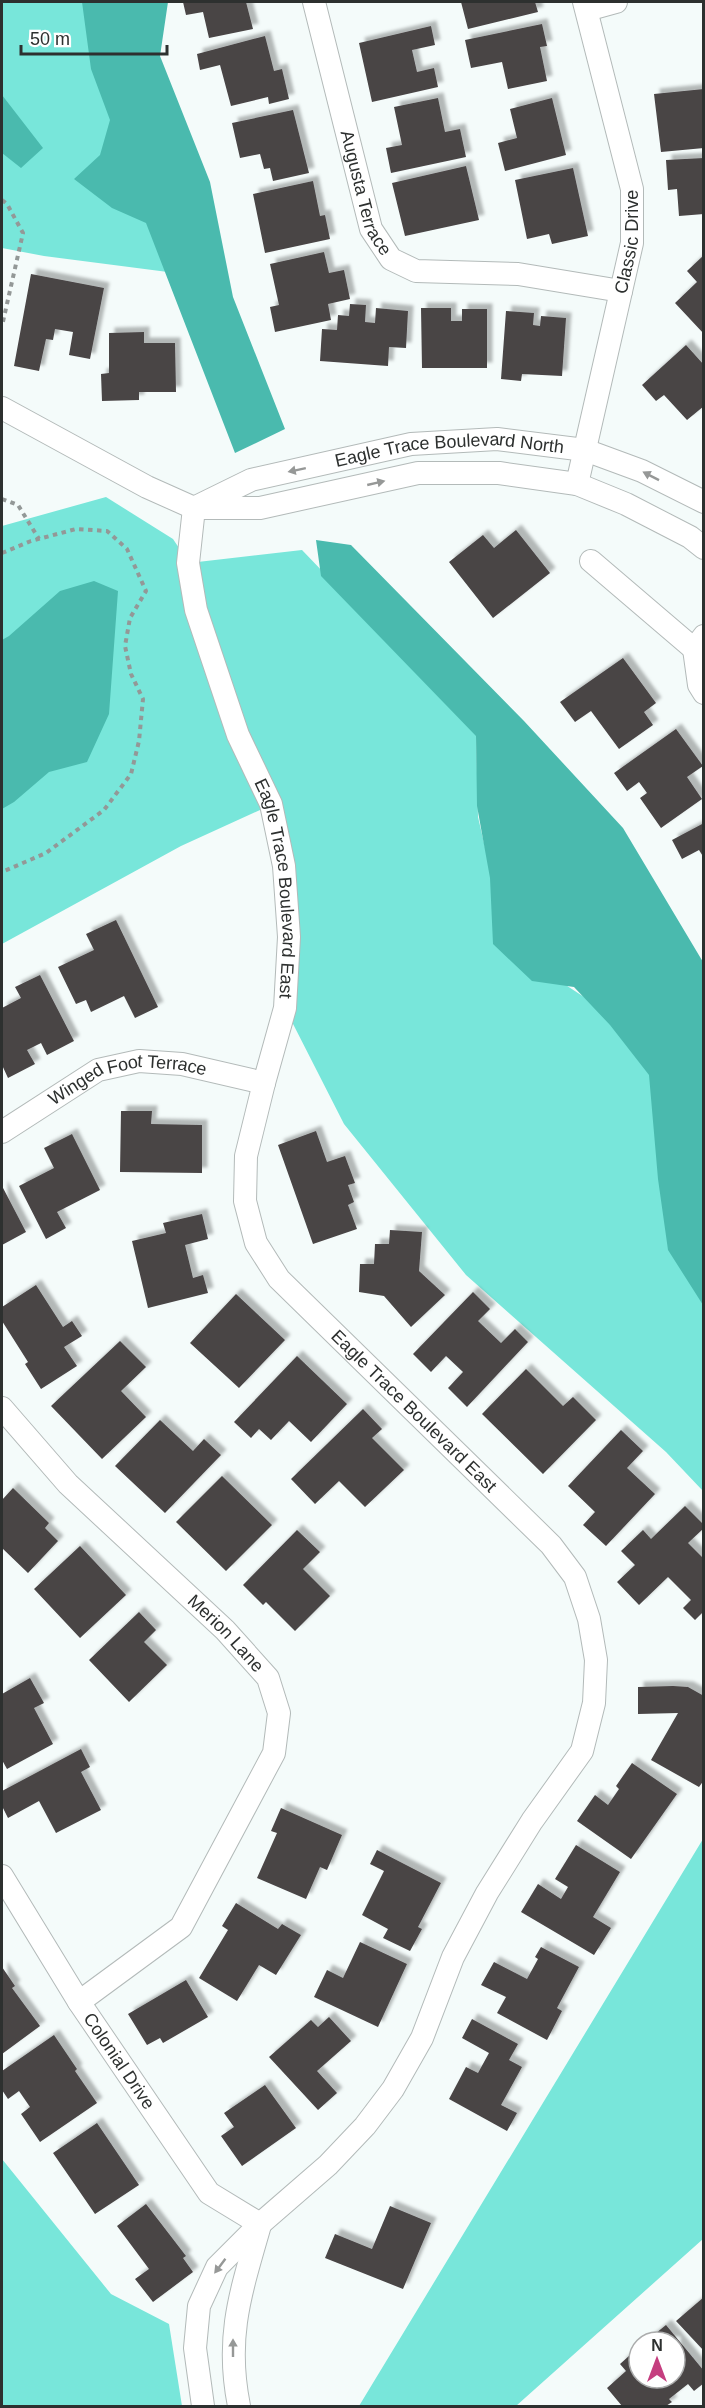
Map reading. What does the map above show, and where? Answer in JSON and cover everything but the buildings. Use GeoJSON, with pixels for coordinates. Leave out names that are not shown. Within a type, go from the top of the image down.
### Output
{"type":"FeatureCollection","features":[{"type":"Feature","properties":{"kind":"street","name":"Augusta Terrace"},"geometry":{"type":"LineString","coordinates":[[314,2],[371,229],[391,259],[416,271],[518,274],[621,291]]}},
{"type":"Feature","properties":{"kind":"street"},"geometry":{"type":"LineString","coordinates":[[585,6],[616,2]]}},
{"type":"Feature","properties":{"kind":"street","name":"Classic Drive"},"geometry":{"type":"LineString","coordinates":[[577,484],[632,243],[632,189],[585,6]]}},
{"type":"Feature","properties":{"kind":"street","name":"Eagle Trace Boulevard North"},"geometry":{"type":"LineString","coordinates":[[2,408],[147,487],[194,508],[260,508],[417,473],[499,473],[577,484],[626,504],[690,537],[704,548]]}},
{"type":"Feature","properties":{"kind":"street","name":"Eagle Trace Boulevard North"},"geometry":{"type":"LineString","coordinates":[[194,508],[251,480],[411,444],[497,440],[585,450],[642,471],[704,502]]}},
{"type":"Feature","properties":{"kind":"street","name":"Eagle Trace Boulevard East"},"geometry":{"type":"LineString","coordinates":[[194,508],[188,563],[196,610],[238,735],[272,804],[284,866],[289,937],[285,1008],[246,1156],[245,1201],[256,1243],[279,1279],[551,1545],[575,1577],[589,1619],[596,1660],[594,1703],[582,1751],[532,1821],[487,1893],[453,1957],[422,2037],[393,2089],[365,2126],[328,2165],[260,2224],[217,2267],[200,2306],[195,2348],[203,2406]]}},
{"type":"Feature","properties":{"kind":"street"},"geometry":{"type":"LineString","coordinates":[[591,561],[699,643],[699,685],[704,693]]}},
{"type":"Feature","properties":{"kind":"street","name":"Winged Foot Terrace"},"geometry":{"type":"LineString","coordinates":[[2,1132],[98,1070],[139,1061],[182,1064],[264,1083]]}},
{"type":"Feature","properties":{"kind":"street","name":"Merion Lane"},"geometry":{"type":"LineString","coordinates":[[2,1408],[68,1484],[225,1630],[268,1678],[279,1713],[274,1753],[181,1927],[79,2002]]}},
{"type":"Feature","properties":{"kind":"street","name":"Colonial Drive"},"geometry":{"type":"LineString","coordinates":[[2,1876],[79,2002],[209,2193],[260,2224]]}},
{"type":"Feature","properties":{"kind":"street"},"geometry":{"type":"LineString","coordinates":[[239,2406],[232,2349],[236,2314],[260,2224]]}},
{"type":"Feature","properties":{"kind":"path"},"geometry":{"type":"LineString","coordinates":[[2,200],[8,204],[23,233],[2,326]]}},
{"type":"Feature","properties":{"kind":"path"},"geometry":{"type":"LineString","coordinates":[[2,499],[18,505],[39,539]]}},
{"type":"Feature","properties":{"kind":"path"},"geometry":{"type":"LineString","coordinates":[[2,553],[39,539],[76,529],[107,531],[127,549],[146,591],[130,618],[125,646],[131,674],[143,699],[140,741],[131,774],[104,810],[46,853],[2,872]]}},
{"type":"Feature","properties":{"kind":"shaded area"},"geometry":{"type":"Polygon","coordinates":[[[2,2],[116,2],[191,275],[44,256],[2,248],[2,2]]]}},
{"type":"Feature","properties":{"kind":"shaded area"},"geometry":{"type":"Polygon","coordinates":[[[82,2],[168,2],[160,56],[210,182],[233,297],[285,429],[235,453],[146,223],[112,208],[74,179],[100,155],[110,120],[91,69],[82,2]]]}},
{"type":"Feature","properties":{"kind":"shaded area"},"geometry":{"type":"Polygon","coordinates":[[[2,95],[43,148],[21,168],[2,153],[2,95]]]}},
{"type":"Feature","properties":{"kind":"shaded area"},"geometry":{"type":"Polygon","coordinates":[[[106,497],[173,539],[189,563],[302,550],[476,731],[478,817],[494,886],[497,940],[691,1067],[703,1092],[703,1491],[666,1452],[466,1275],[344,1124],[290,1018],[271,805],[181,846],[2,944],[2,526],[106,497]]]}},
{"type":"Feature","properties":{"kind":"shaded area"},"geometry":{"type":"Polygon","coordinates":[[[316,540],[351,545],[524,721],[623,828],[703,962],[703,1305],[668,1250],[658,1179],[649,1075],[610,1025],[574,987],[532,981],[493,944],[490,878],[477,806],[476,736],[321,576],[316,540]]]}},
{"type":"Feature","properties":{"kind":"shaded area"},"geometry":{"type":"Polygon","coordinates":[[[94,581],[118,591],[109,714],[87,762],[49,772],[14,802],[2,809],[2,640],[60,591],[94,581]]]}},
{"type":"Feature","properties":{"kind":"shaded area"},"geometry":{"type":"Polygon","coordinates":[[[703,1839],[703,2239],[516,2406],[359,2406],[703,1839]]]}},
{"type":"Feature","properties":{"kind":"shaded area"},"geometry":{"type":"Polygon","coordinates":[[[2,2159],[111,2294],[169,2324],[182,2406],[2,2406],[2,2159]]]}}]}
